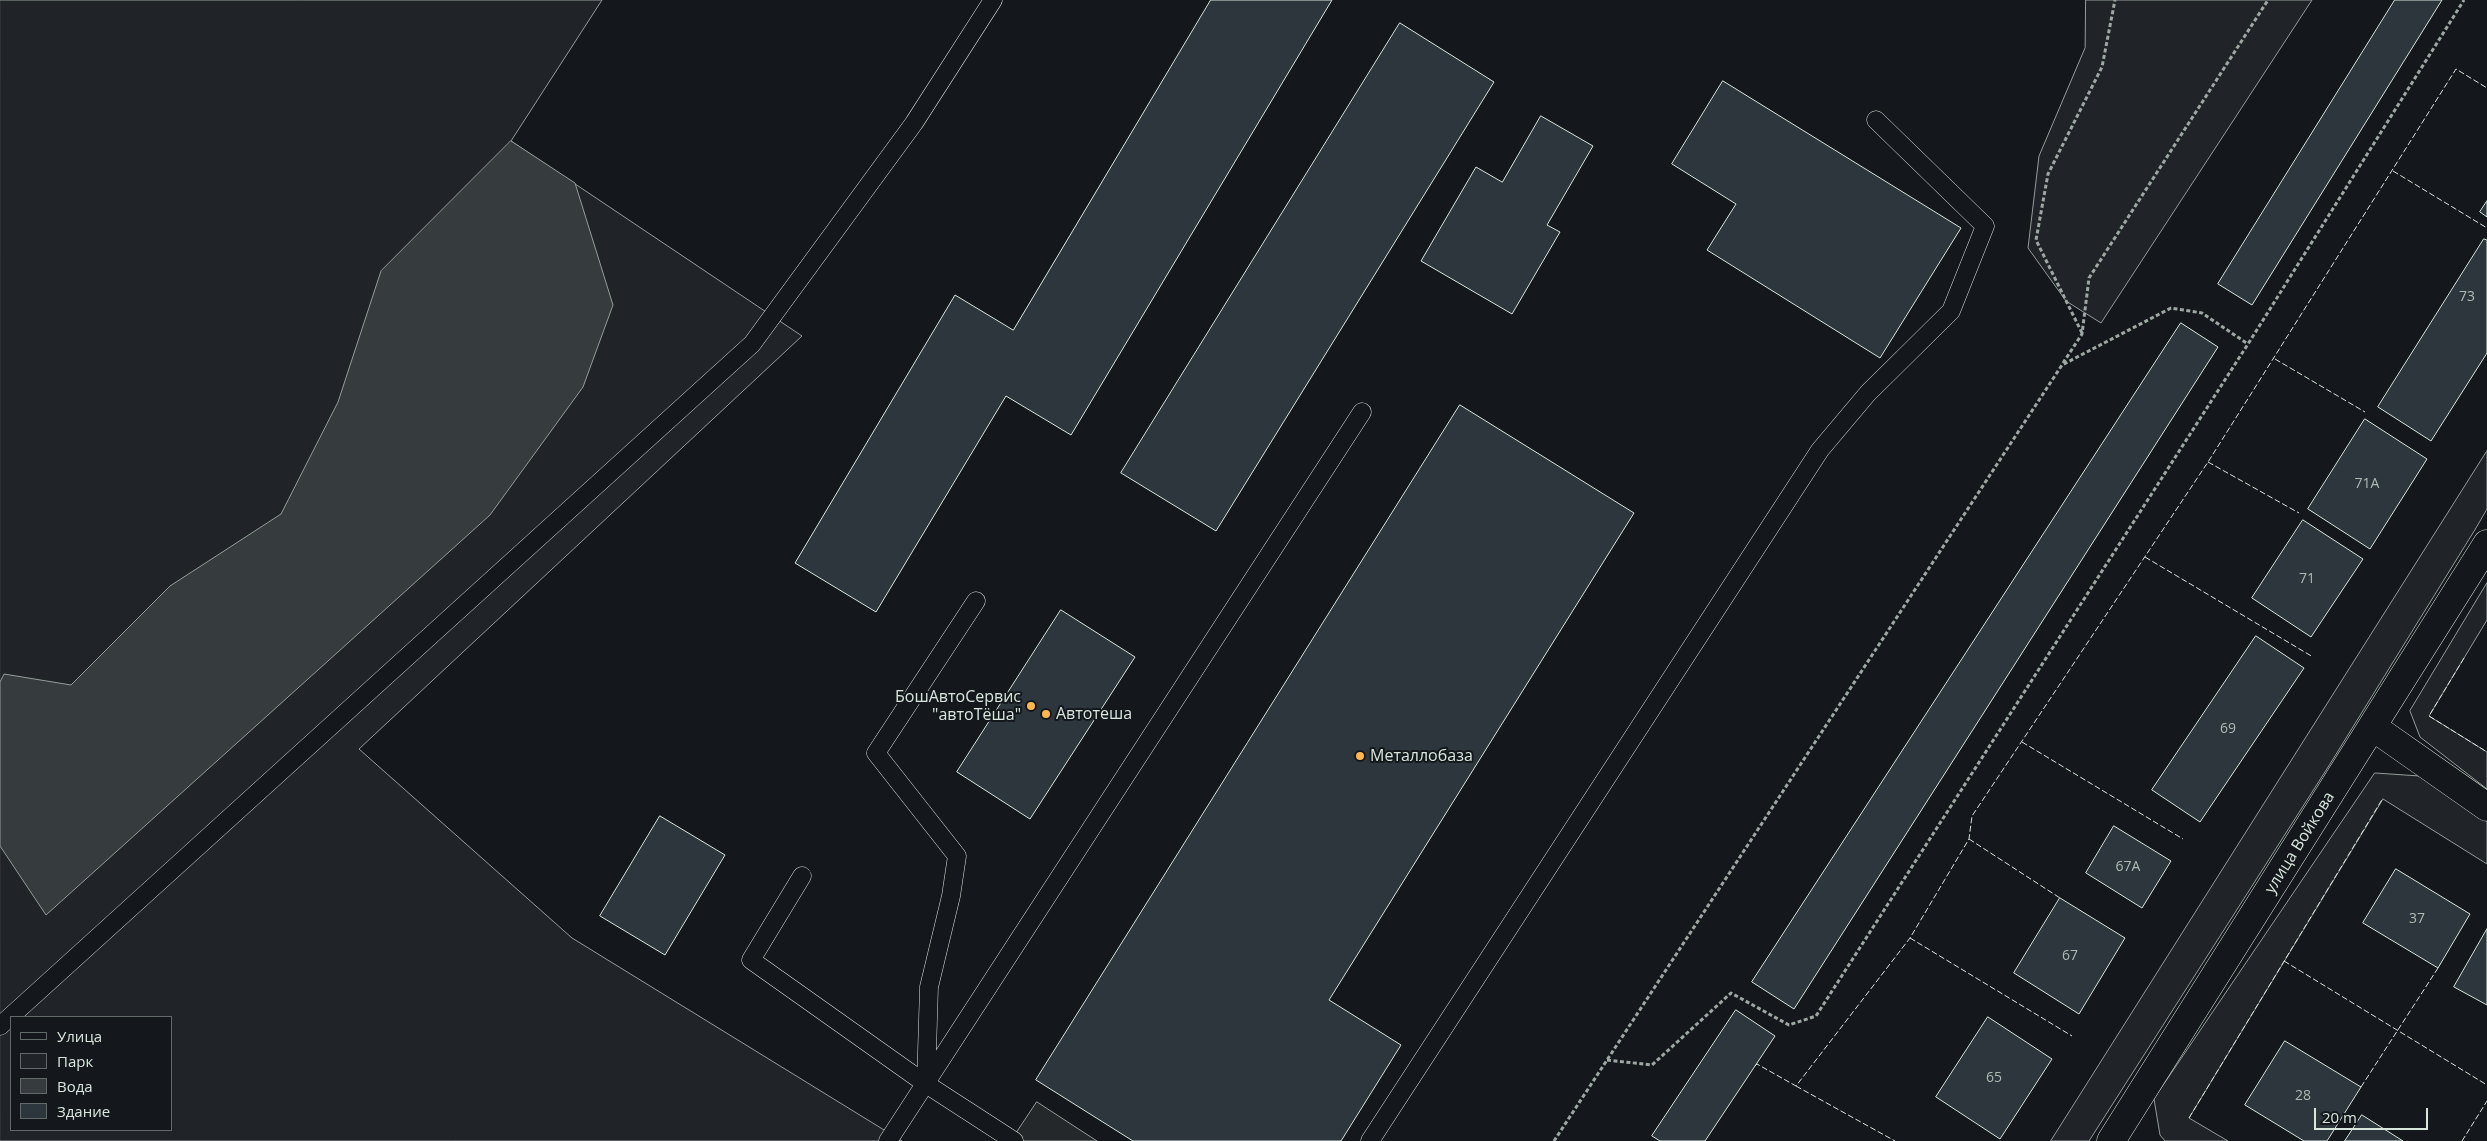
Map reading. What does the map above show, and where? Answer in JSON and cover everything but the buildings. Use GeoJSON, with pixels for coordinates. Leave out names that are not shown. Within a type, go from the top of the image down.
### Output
{"type":"FeatureCollection","features":[{"type":"Feature","properties":{"kind":"street","name":"улица Войкова"},"geometry":{"type":"LineString","coordinates":[[2121,1137],[2487,544]]}},
{"type":"Feature","properties":{"kind":"street"},"geometry":{"type":"LineString","coordinates":[[2373,727],[2487,807]]}},
{"type":"Feature","properties":{"kind":"lane"},"geometry":{"type":"LineString","coordinates":[[11,1016],[752,344],[914,123],[993,0]]}},
{"type":"Feature","properties":{"kind":"lane"},"geometry":{"type":"LineString","coordinates":[[1370,1141],[1820,450],[1868,394],[1951,311],[1985,226],[1876,120]]}},
{"type":"Feature","properties":{"kind":"lane"},"geometry":{"type":"LineString","coordinates":[[888,1141],[1362,412]]}},
{"type":"Feature","properties":{"kind":"lane"},"geometry":{"type":"LineString","coordinates":[[926,1084],[929,988],[951,896],[957,856],[876,752],[976,602]]}},
{"type":"Feature","properties":{"kind":"lane"},"geometry":{"type":"LineString","coordinates":[[802,876],[751,960],[926,1084],[1014,1141]]}},
{"type":"Feature","properties":{"kind":"lane"},"geometry":{"type":"LineString","coordinates":[[0,1026],[10,1017]]}},
{"type":"Feature","properties":{"kind":"path"},"geometry":{"type":"LineString","coordinates":[[2082,334],[2036,240],[2048,174],[2102,67],[2115,0]]}},
{"type":"Feature","properties":{"kind":"path"},"geometry":{"type":"LineString","coordinates":[[1554,1141],[2082,334],[2090,278],[2268,0]]}},
{"type":"Feature","properties":{"kind":"path"},"geometry":{"type":"LineString","coordinates":[[1607,1060],[1652,1065],[1731,992],[1789,1025],[1816,1016],[2248,344],[2464,0]]}},
{"type":"Feature","properties":{"kind":"path"},"geometry":{"type":"LineString","coordinates":[[2062,365],[2171,308],[2202,313],[2248,344]]}},
{"type":"Feature","properties":{"kind":"green space"},"geometry":{"type":"Polygon","coordinates":[[[0,0],[602,0],[511,141],[802,336],[359,749],[572,938],[902,1141],[0,1141],[0,0]]]}},
{"type":"Feature","properties":{"kind":"green space"},"geometry":{"type":"Polygon","coordinates":[[[2086,0],[2312,0],[2101,323],[2066,301],[2028,248],[2039,156],[2085,48],[2086,0]]]}},
{"type":"Feature","properties":{"kind":"green space"},"geometry":{"type":"Polygon","coordinates":[[[2487,451],[2487,509],[2330,764],[2089,1141],[2051,1141],[2487,451]]]}},
{"type":"Feature","properties":{"kind":"green space"},"geometry":{"type":"Polygon","coordinates":[[[2487,583],[2487,620],[2429,716],[2487,752],[2487,789],[2420,737],[2410,711],[2487,583]]]}},
{"type":"Feature","properties":{"kind":"green space"},"geometry":{"type":"Polygon","coordinates":[[[2375,773],[2420,776],[2487,821],[2487,864],[2383,799],[2189,1118],[2228,1141],[2165,1141],[2160,1135],[2154,1099],[2375,773]]]}},
{"type":"Feature","properties":{"kind":"shaded area"},"geometry":{"type":"Polygon","coordinates":[[[1037,1102],[1097,1141],[1011,1141],[1037,1102]]]}},
{"type":"Feature","properties":{"kind":"water"},"geometry":{"type":"Polygon","coordinates":[[[511,141],[575,183],[613,305],[583,387],[490,515],[46,915],[0,846],[0,682],[4,674],[71,685],[170,586],[281,514],[338,402],[381,271],[511,141]]]}},
{"type":"Feature","properties":{"kind":"fence"},"geometry":{"type":"LineString","coordinates":[[1755,1066],[1757,1064],[1796,1086],[1910,938],[1969,839],[1972,816],[2208,462],[2456,69],[2487,88]]}},
{"type":"Feature","properties":{"kind":"fence"},"geometry":{"type":"LineString","coordinates":[[2393,171],[2487,228]]}},
{"type":"Feature","properties":{"kind":"fence"},"geometry":{"type":"LineString","coordinates":[[2275,359],[2365,412]]}},
{"type":"Feature","properties":{"kind":"fence"},"geometry":{"type":"LineString","coordinates":[[2208,462],[2299,513]]}},
{"type":"Feature","properties":{"kind":"fence"},"geometry":{"type":"LineString","coordinates":[[2145,557],[2313,657]]}},
{"type":"Feature","properties":{"kind":"fence"},"geometry":{"type":"LineString","coordinates":[[2464,658],[2429,716],[2487,752]]}},
{"type":"Feature","properties":{"kind":"fence"},"geometry":{"type":"LineString","coordinates":[[2022,742],[2183,839]]}},
{"type":"Feature","properties":{"kind":"fence"},"geometry":{"type":"LineString","coordinates":[[2189,1118],[2383,798]]}},
{"type":"Feature","properties":{"kind":"fence"},"geometry":{"type":"LineString","coordinates":[[1969,839],[2060,898]]}},
{"type":"Feature","properties":{"kind":"fence"},"geometry":{"type":"LineString","coordinates":[[1910,938],[2072,1036]]}},
{"type":"Feature","properties":{"kind":"fence"},"geometry":{"type":"LineString","coordinates":[[2284,961],[2487,1085]]}},
{"type":"Feature","properties":{"kind":"fence"},"geometry":{"type":"LineString","coordinates":[[2361,1087],[2438,968]]}},
{"type":"Feature","properties":{"kind":"fence"},"geometry":{"type":"LineString","coordinates":[[1796,1086],[1895,1141]]}},
{"type":"Feature","properties":{"kind":"fence"},"geometry":{"type":"LineString","coordinates":[[2462,1141],[2487,1101]]}},
{"type":"Feature","properties":{"kind":"place","name":"БошАвтоСервис \"автоТёша\""},"geometry":{"type":"Point","coordinates":[1031,706]}},
{"type":"Feature","properties":{"kind":"place","name":"Автотеша"},"geometry":{"type":"Point","coordinates":[1046,714]}},
{"type":"Feature","properties":{"kind":"place","name":"Металлобаза"},"geometry":{"type":"Point","coordinates":[1360,756]}}]}
